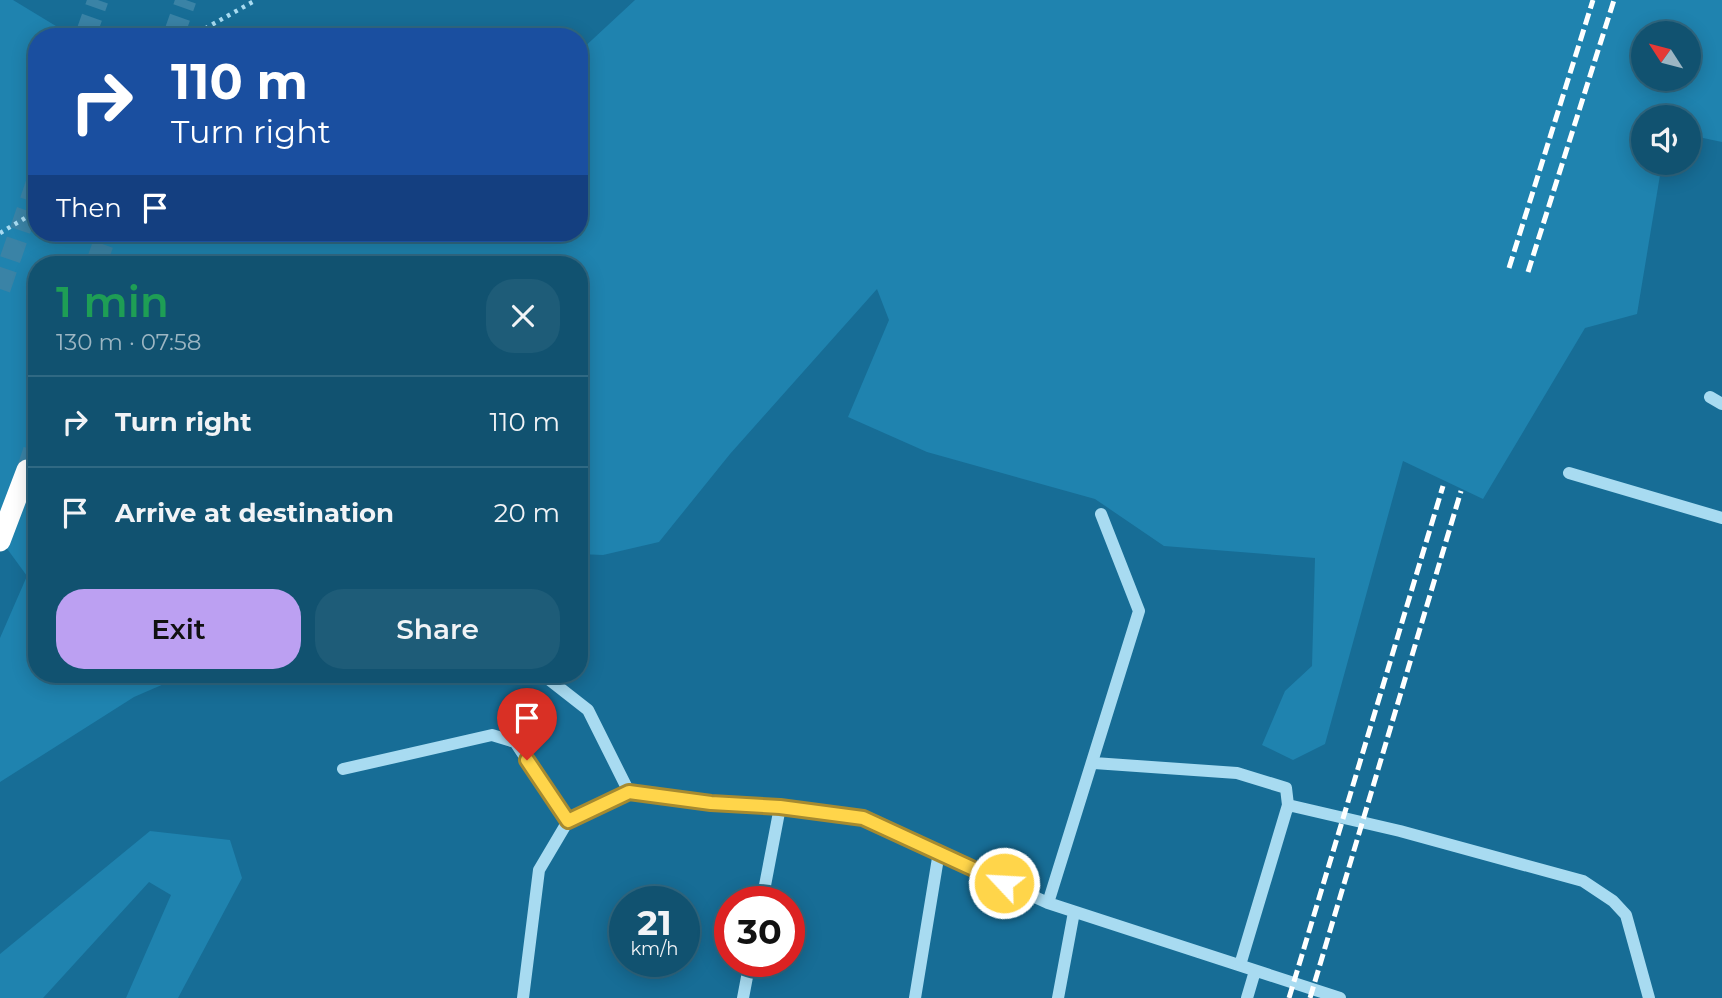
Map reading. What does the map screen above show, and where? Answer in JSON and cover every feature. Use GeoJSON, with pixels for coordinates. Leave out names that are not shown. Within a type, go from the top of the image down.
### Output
{"type":"FeatureCollection","features":[{"type":"Feature","properties":{"kind":"highway"},"geometry":{"type":"LineString","coordinates":[[0,541],[27,470]]}},
{"type":"Feature","properties":{"kind":"street"},"geometry":{"type":"LineString","coordinates":[[1710,397],[1722,404]]}},
{"type":"Feature","properties":{"kind":"street"},"geometry":{"type":"LineString","coordinates":[[1569,472],[1722,518]]}},
{"type":"Feature","properties":{"kind":"street"},"geometry":{"type":"LineString","coordinates":[[1048,903],[1094,763],[1139,611],[1101,514]]}},
{"type":"Feature","properties":{"kind":"street"},"geometry":{"type":"LineString","coordinates":[[554,683],[588,710],[629,792]]}},
{"type":"Feature","properties":{"kind":"street"},"geometry":{"type":"LineString","coordinates":[[343,769],[492,735],[515,742],[568,821]]}},
{"type":"Feature","properties":{"kind":"street"},"geometry":{"type":"LineString","coordinates":[[1094,763],[1237,773],[1286,788],[1288,806],[1240,965]]}},
{"type":"Feature","properties":{"kind":"street"},"geometry":{"type":"LineString","coordinates":[[523,998],[538,870],[568,821],[629,792],[863,818],[1048,903],[1340,998]]}},
{"type":"Feature","properties":{"kind":"street"},"geometry":{"type":"LineString","coordinates":[[1288,806],[1399,831],[1583,881],[1614,901],[1626,915],[1649,998]]}},
{"type":"Feature","properties":{"kind":"street"},"geometry":{"type":"LineString","coordinates":[[765,886],[780,807]]}},
{"type":"Feature","properties":{"kind":"street"},"geometry":{"type":"LineString","coordinates":[[915,998],[939,852]]}},
{"type":"Feature","properties":{"kind":"street"},"geometry":{"type":"LineString","coordinates":[[1058,998],[1074,912]]}},
{"type":"Feature","properties":{"kind":"street"},"geometry":{"type":"LineString","coordinates":[[1247,998],[1255,971]]}},
{"type":"Feature","properties":{"kind":"street"},"geometry":{"type":"LineString","coordinates":[[743,998],[747,977]]}},
{"type":"Feature","properties":{"kind":"path"},"geometry":{"type":"LineString","coordinates":[[206,28],[256,0]]}},
{"type":"Feature","properties":{"kind":"path"},"geometry":{"type":"LineString","coordinates":[[0,233],[28,216]]}},
{"type":"Feature","properties":{"kind":"shaded area"},"geometry":{"type":"Polygon","coordinates":[[[0,0],[13,0],[59,28],[28,28],[28,242],[588,242],[588,44],[635,0],[1722,0],[1722,142],[1701,138],[1701,105],[1631,105],[1631,175],[1660,175],[1637,314],[1585,328],[1483,499],[1403,461],[1325,744],[1293,760],[1262,745],[1285,691],[1312,666],[1315,558],[1164,546],[1095,499],[927,452],[848,417],[889,320],[877,289],[730,454],[659,542],[603,555],[588,554],[588,256],[28,256],[28,683],[166,683],[134,697],[0,782],[0,638],[27,576],[0,539],[0,0]]]}},
{"type":"Feature","properties":{"kind":"shaded area"},"geometry":{"type":"Polygon","coordinates":[[[150,831],[230,840],[242,878],[178,998],[126,998],[171,895],[149,882],[43,998],[0,998],[0,954],[150,831]]]}},
{"type":"Feature","properties":{"kind":"tunnel"},"geometry":{"type":"LineString","coordinates":[[88,28],[98,0]]}},
{"type":"Feature","properties":{"kind":"tunnel"},"geometry":{"type":"LineString","coordinates":[[176,28],[186,0]]}},
{"type":"Feature","properties":{"kind":"tunnel"},"geometry":{"type":"LineString","coordinates":[[0,289],[28,207]]}},
{"type":"Feature","properties":{"kind":"tunnel"},"geometry":{"type":"LineString","coordinates":[[99,256],[104,242]]}},
{"type":"Feature","properties":{"kind":"railway"},"geometry":{"type":"LineString","coordinates":[[1509,268],[1593,0]]}},
{"type":"Feature","properties":{"kind":"railway"},"geometry":{"type":"LineString","coordinates":[[1528,272],[1614,0]]}},
{"type":"Feature","properties":{"kind":"railway"},"geometry":{"type":"LineString","coordinates":[[1289,998],[1443,486]]}},
{"type":"Feature","properties":{"kind":"railway"},"geometry":{"type":"LineString","coordinates":[[1310,998],[1461,491]]}},
{"type":"Feature","properties":{"kind":"route"},"geometry":{"type":"LineString","coordinates":[[527,760],[568,821],[629,792],[863,818],[1004,883]]}}]}
